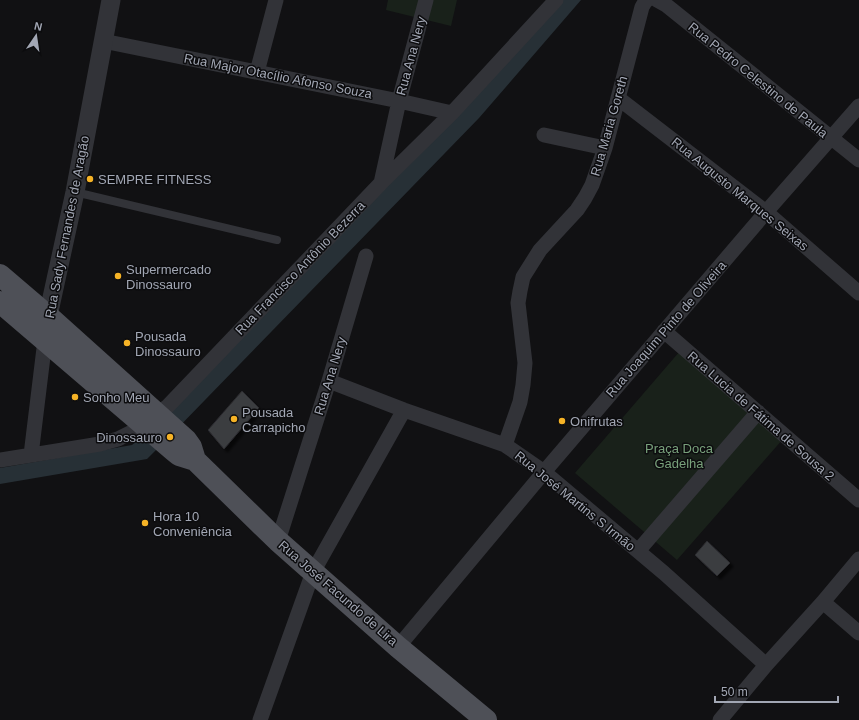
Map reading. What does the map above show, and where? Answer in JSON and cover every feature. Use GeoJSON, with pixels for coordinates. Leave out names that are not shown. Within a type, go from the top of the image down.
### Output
{"type":"FeatureCollection","features":[{"type":"Feature","properties":{"kind":"main road"},"geometry":{"type":"LineString","coordinates":[[0,276],[48,316],[154,422]]}},
{"type":"Feature","properties":{"kind":"main road"},"geometry":{"type":"LineString","coordinates":[[0,302],[45,340],[154,422]]}},
{"type":"Feature","properties":{"kind":"main road","name":"Rua José Facundo de Lira"},"geometry":{"type":"LineString","coordinates":[[154,422],[180,446],[191,447],[195,460],[278,541],[398,647],[486,720]]}},
{"type":"Feature","properties":{"kind":"street","name":"Rua Sady Fernandes de Aragão"},"geometry":{"type":"LineString","coordinates":[[31,455],[48,316],[75,192],[111,0]]}},
{"type":"Feature","properties":{"kind":"street"},"geometry":{"type":"LineString","coordinates":[[257,72],[276,0]]}},
{"type":"Feature","properties":{"kind":"street","name":"Rua Ana Nery"},"geometry":{"type":"LineString","coordinates":[[381,183],[426,0]]}},
{"type":"Feature","properties":{"kind":"street","name":"Rua Francisco Antônio Bezerra"},"geometry":{"type":"LineString","coordinates":[[0,460],[100,444],[118,439],[154,422],[381,183],[452,114],[555,0]]}},
{"type":"Feature","properties":{"kind":"street","name":"Rua Maria Goreth"},"geometry":{"type":"LineString","coordinates":[[505,445],[520,402],[523,385],[525,363],[518,303],[523,278],[540,250],[577,210],[592,185],[605,148],[642,7],[647,0]]}},
{"type":"Feature","properties":{"kind":"street","name":"Rua Pedro Celestino de Paula"},"geometry":{"type":"LineString","coordinates":[[657,0],[666,5],[859,160]]}},
{"type":"Feature","properties":{"kind":"street","name":"Rua Major Otacílio Afonso Souza"},"geometry":{"type":"LineString","coordinates":[[103,41],[400,101],[452,114]]}},
{"type":"Feature","properties":{"kind":"street","name":"Rua Augusto Marques Seixas"},"geometry":{"type":"LineString","coordinates":[[618,98],[766,212],[859,293]]}},
{"type":"Feature","properties":{"kind":"street","name":"Rua Joaquim Pinto de Oliveira"},"geometry":{"type":"LineString","coordinates":[[398,647],[664,331],[766,212],[832,139],[859,106]]}},
{"type":"Feature","properties":{"kind":"street"},"geometry":{"type":"LineString","coordinates":[[544,135],[605,148]]}},
{"type":"Feature","properties":{"kind":"street","name":"Rua Ana Nery"},"geometry":{"type":"LineString","coordinates":[[278,541],[329,381],[366,256]]}},
{"type":"Feature","properties":{"kind":"street","name":"Rua Lucia de Fátima de Sousa 2"},"geometry":{"type":"LineString","coordinates":[[664,331],[859,500]]}},
{"type":"Feature","properties":{"kind":"street","name":"Rua José Martins S Irmão"},"geometry":{"type":"LineString","coordinates":[[329,381],[404,410],[505,445],[544,472],[638,551],[766,665]]}},
{"type":"Feature","properties":{"kind":"street"},"geometry":{"type":"LineString","coordinates":[[260,720],[313,572],[404,410]]}},
{"type":"Feature","properties":{"kind":"street"},"geometry":{"type":"LineString","coordinates":[[638,551],[758,412]]}},
{"type":"Feature","properties":{"kind":"street"},"geometry":{"type":"LineString","coordinates":[[724,719],[766,665],[859,559]]}},
{"type":"Feature","properties":{"kind":"street"},"geometry":{"type":"LineString","coordinates":[[822,602],[859,633]]}},
{"type":"Feature","properties":{"kind":"lane"},"geometry":{"type":"LineString","coordinates":[[75,192],[277,240]]}},
{"type":"Feature","properties":{"kind":"green space"},"geometry":{"type":"Polygon","coordinates":[[[388,0],[457,0],[451,26],[386,10],[388,0]]]}},
{"type":"Feature","properties":{"kind":"green space","name":"Praça Doca Gadelha"},"geometry":{"type":"Polygon","coordinates":[[[680,351],[783,439],[677,560],[575,473],[680,351]]]}},
{"type":"Feature","properties":{"kind":"shaded area"},"geometry":{"type":"Polygon","coordinates":[[[563,0],[581,0],[479,118],[147,459],[0,484],[0,468],[132,445],[154,425],[456,114],[563,0]]]}},
{"type":"Feature","properties":{"kind":"building","name":"Pousada Carrapicho"},"geometry":{"type":"Polygon","coordinates":[[[242,391],[259,408],[224,449],[208,430],[242,391]]]}},
{"type":"Feature","properties":{"kind":"building"},"geometry":{"type":"Polygon","coordinates":[[[707,541],[730,563],[717,576],[695,555],[707,541]]]}},
{"type":"Feature","properties":{"kind":"place","name":"SEMPRE FITNESS"},"geometry":{"type":"Point","coordinates":[90,179]}},
{"type":"Feature","properties":{"kind":"place","name":"Supermercado Dinossauro"},"geometry":{"type":"Point","coordinates":[118,276]}},
{"type":"Feature","properties":{"kind":"place","name":"Pousada Dinossauro"},"geometry":{"type":"Point","coordinates":[127,343]}},
{"type":"Feature","properties":{"kind":"place","name":"Sonho Meu"},"geometry":{"type":"Point","coordinates":[75,397]}},
{"type":"Feature","properties":{"kind":"place","name":"Pousada Carrapicho"},"geometry":{"type":"Point","coordinates":[234,419]}},
{"type":"Feature","properties":{"kind":"place","name":"Onifrutas"},"geometry":{"type":"Point","coordinates":[562,421]}},
{"type":"Feature","properties":{"kind":"place","name":"Dinossauro"},"geometry":{"type":"Point","coordinates":[170,437]}},
{"type":"Feature","properties":{"kind":"place","name":"Hora 10 Conveniência"},"geometry":{"type":"Point","coordinates":[145,523]}}]}
